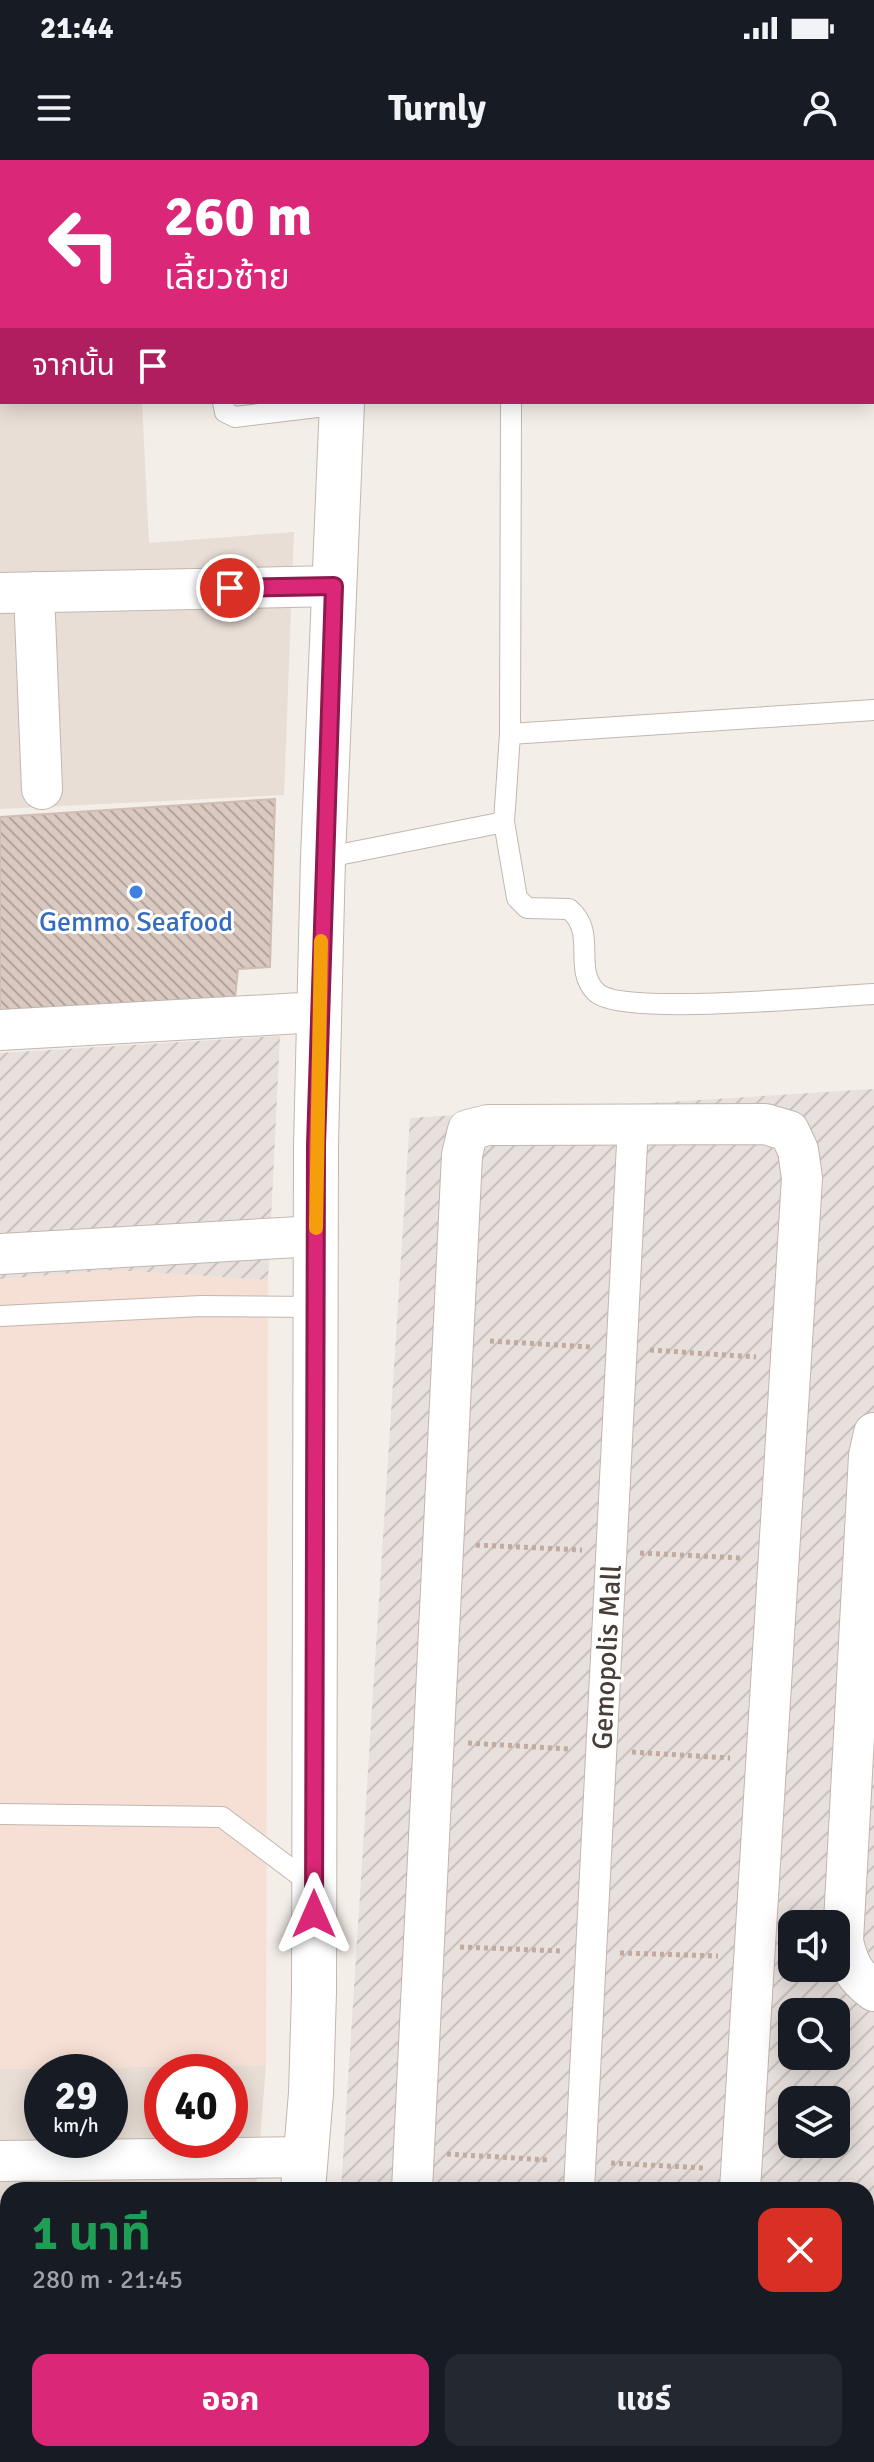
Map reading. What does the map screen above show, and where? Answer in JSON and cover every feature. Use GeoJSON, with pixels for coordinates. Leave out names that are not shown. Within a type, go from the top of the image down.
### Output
{"type":"FeatureCollection","features":[{"type":"Feature","properties":{"kind":"street"},"geometry":{"type":"LineString","coordinates":[[0,2161],[136,2175],[304,2174],[311,2093],[315,1887],[319,1012],[342,404]]}},
{"type":"Feature","properties":{"kind":"street"},"geometry":{"type":"LineString","coordinates":[[42,789],[17,593],[334,586]]}},
{"type":"Feature","properties":{"kind":"street"},"geometry":{"type":"LineString","coordinates":[[0,1030],[319,1012]]}},
{"type":"Feature","properties":{"kind":"street","name":"Gemopolis Mall"},"geometry":{"type":"LineString","coordinates":[[579,2182],[633,1124]]}},
{"type":"Feature","properties":{"kind":"street"},"geometry":{"type":"LineString","coordinates":[[412,2182],[462,1155],[468,1130],[488,1125],[765,1124],[789,1131],[798,1150],[802,1178],[740,2182]]}},
{"type":"Feature","properties":{"kind":"street"},"geometry":{"type":"LineString","coordinates":[[0,1254],[317,1236]]}},
{"type":"Feature","properties":{"kind":"street"},"geometry":{"type":"LineString","coordinates":[[874,1433],[868,1471],[843,1941],[848,1964],[860,1981],[874,1991]]}},
{"type":"Feature","properties":{"kind":"lane"},"geometry":{"type":"LineString","coordinates":[[223,404],[225,412],[235,417],[274,407],[325,404]]}},
{"type":"Feature","properties":{"kind":"lane"},"geometry":{"type":"LineString","coordinates":[[511,404],[510,734],[504,822],[517,898],[527,908],[569,909],[577,915],[584,933],[588,981],[603,998],[615,1003],[662,1005],[874,994]]}},
{"type":"Feature","properties":{"kind":"lane"},"geometry":{"type":"LineString","coordinates":[[510,734],[874,710]]}},
{"type":"Feature","properties":{"kind":"lane"},"geometry":{"type":"LineString","coordinates":[[323,858],[504,822]]}},
{"type":"Feature","properties":{"kind":"lane"},"geometry":{"type":"LineString","coordinates":[[0,1316],[201,1306],[317,1307]]}},
{"type":"Feature","properties":{"kind":"lane"},"geometry":{"type":"LineString","coordinates":[[0,1814],[222,1817],[315,1887]]}},
{"type":"Feature","properties":{"kind":"shaded area"},"geometry":{"type":"Polygon","coordinates":[[[0,404],[142,404],[149,543],[294,532],[284,795],[0,809],[0,404]]]}},
{"type":"Feature","properties":{"kind":"shaded area"},"geometry":{"type":"Polygon","coordinates":[[[280,1036],[268,1280],[115,1270],[0,1279],[0,1053],[280,1036]]]}},
{"type":"Feature","properties":{"kind":"shaded area"},"geometry":{"type":"Polygon","coordinates":[[[874,1089],[874,2182],[342,2182],[410,1118],[874,1089]]]}},
{"type":"Feature","properties":{"kind":"shaded area"},"geometry":{"type":"Polygon","coordinates":[[[115,1270],[268,1280],[266,2065],[248,2065],[248,2054],[144,2054],[144,2067],[128,2067],[128,2054],[24,2054],[24,2069],[0,2069],[0,1279],[115,1270]]]}},
{"type":"Feature","properties":{"kind":"shaded area"},"geometry":{"type":"Polygon","coordinates":[[[248,2065],[266,2065],[257,2182],[0,2182],[0,2069],[24,2069],[24,2158],[128,2158],[128,2067],[144,2067],[144,2158],[248,2158],[248,2065]]]}},
{"type":"Feature","properties":{"kind":"building","name":"Gemmo Seafood"},"geometry":{"type":"Polygon","coordinates":[[[275,799],[270,967],[238,969],[235,998],[0,1015],[0,817],[275,799]]]}},
{"type":"Feature","properties":{"kind":"slow traffic"},"geometry":{"type":"LineString","coordinates":[[316,1228],[321,941]]}},
{"type":"Feature","properties":{"kind":"place","name":"Gemmo Seafood"},"geometry":{"type":"Point","coordinates":[136,892]}},
{"type":"Feature","properties":{"kind":"route"},"geometry":{"type":"LineString","coordinates":[[230,588],[334,586],[316,1145],[314,1914]]}}]}
